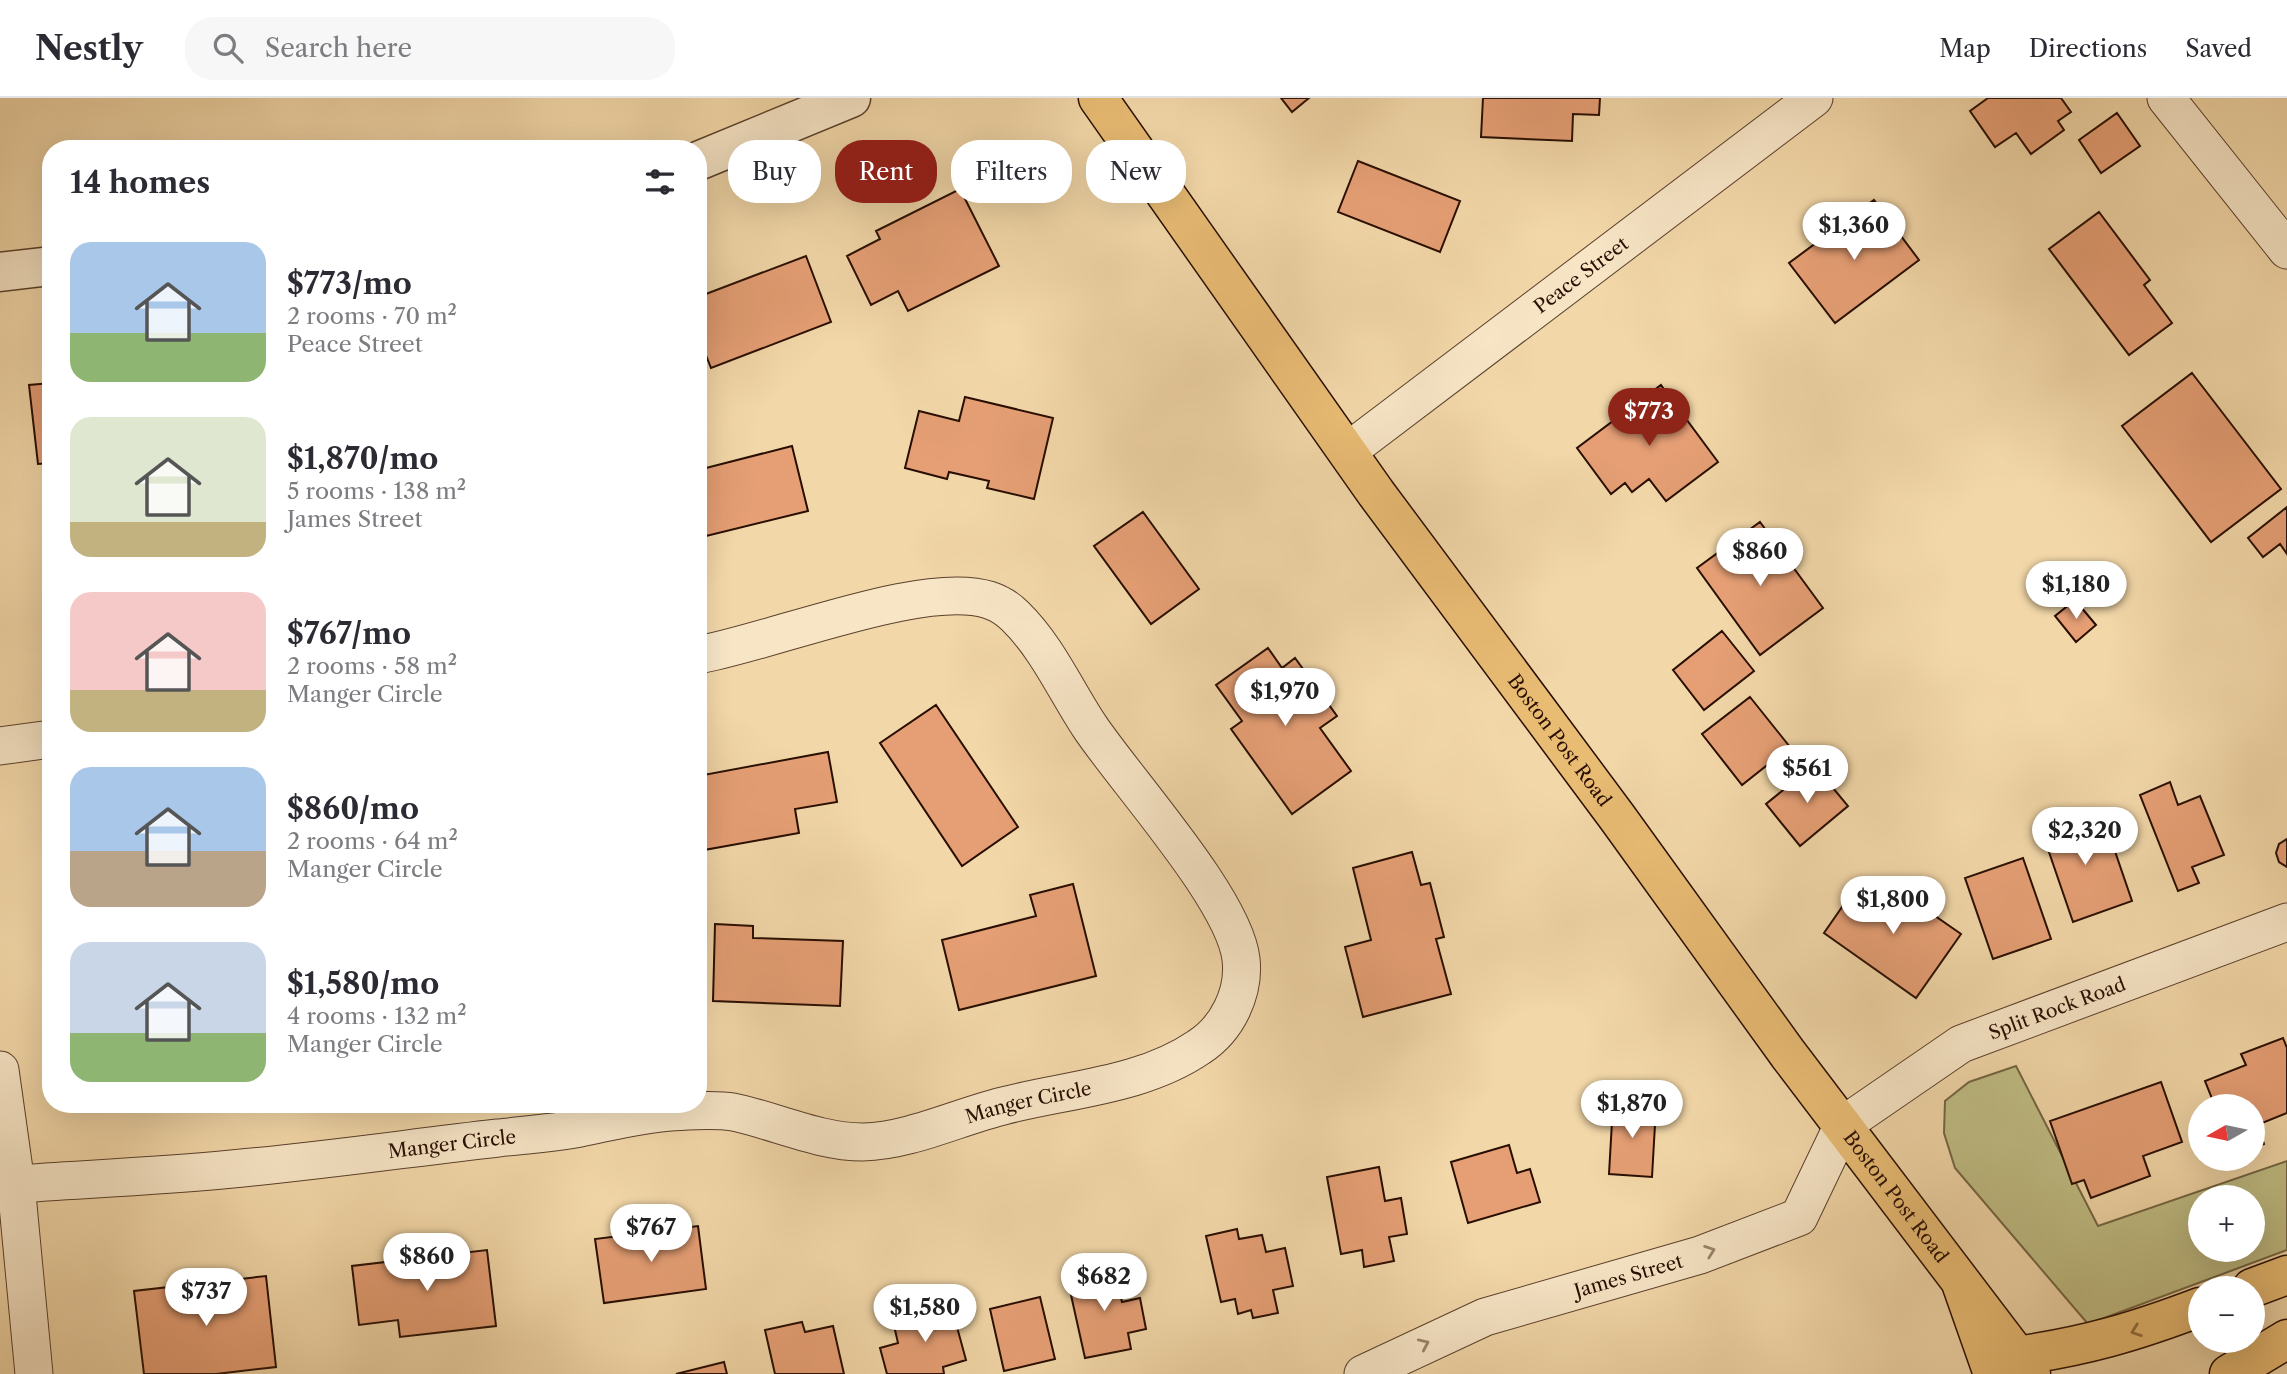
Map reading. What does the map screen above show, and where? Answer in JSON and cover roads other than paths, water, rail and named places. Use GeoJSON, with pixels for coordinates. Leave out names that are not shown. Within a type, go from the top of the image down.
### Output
{"type":"FeatureCollection","features":[{"type":"Feature","properties":{"kind":"main road","name":"Boston Post Road"},"geometry":{"type":"LineString","coordinates":[[1098,98],[1348,451],[1781,1044],[1962,1286],[2013,1368]]}},
{"type":"Feature","properties":{"kind":"main road"},"geometry":{"type":"LineString","coordinates":[[2265,1283],[2287,1275]]}},
{"type":"Feature","properties":{"kind":"main road"},"geometry":{"type":"LineString","coordinates":[[2013,1368],[2123,1336],[2188,1312]]}},
{"type":"Feature","properties":{"kind":"main road"},"geometry":{"type":"LineString","coordinates":[[2230,1374],[2287,1339]]}},
{"type":"Feature","properties":{"kind":"street"},"geometry":{"type":"LineString","coordinates":[[707,157],[851,98]]}},
{"type":"Feature","properties":{"kind":"street","name":"Peace Street"},"geometry":{"type":"LineString","coordinates":[[1348,451],[1814,98]]}},
{"type":"Feature","properties":{"kind":"street"},"geometry":{"type":"LineString","coordinates":[[2166,98],[2287,250]]}},
{"type":"Feature","properties":{"kind":"street"},"geometry":{"type":"LineString","coordinates":[[0,272],[42,267]]}},
{"type":"Feature","properties":{"kind":"street","name":"Manger Circle"},"geometry":{"type":"LineString","coordinates":[[707,653],[741,647],[873,609],[941,596],[964,594],[996,602],[1015,616],[1042,651],[1092,730],[1208,888],[1234,932],[1242,961],[1240,982],[1232,1010],[1219,1032],[1183,1057],[1096,1087],[1004,1105],[884,1140],[860,1142],[817,1136],[727,1111],[707,1111]]}},
{"type":"Feature","properties":{"kind":"street"},"geometry":{"type":"LineString","coordinates":[[0,746],[42,740]]}},
{"type":"Feature","properties":{"kind":"street","name":"Split Rock Road"},"geometry":{"type":"LineString","coordinates":[[1843,1125],[1961,1044],[2287,922]]}},
{"type":"Feature","properties":{"kind":"street"},"geometry":{"type":"LineString","coordinates":[[0,1070],[16,1184],[34,1374]]}},
{"type":"Feature","properties":{"kind":"street","name":"Manger Circle"},"geometry":{"type":"LineString","coordinates":[[16,1184],[232,1169],[570,1129],[660,1113]]}},
{"type":"Feature","properties":{"kind":"street","name":"James Street"},"geometry":{"type":"LineString","coordinates":[[1363,1374],[1485,1317],[1700,1255],[1799,1217],[1843,1125]]}}]}
